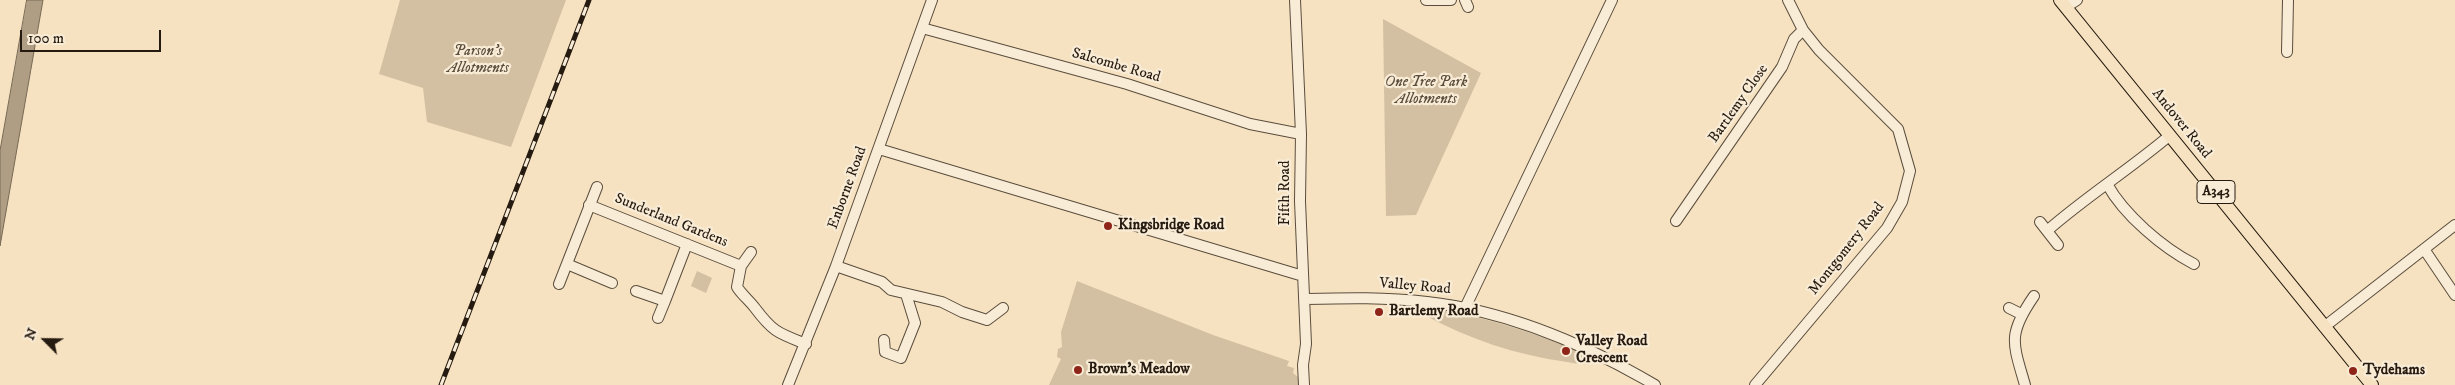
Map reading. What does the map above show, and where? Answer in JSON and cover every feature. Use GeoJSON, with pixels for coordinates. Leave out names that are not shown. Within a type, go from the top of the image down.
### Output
{"type":"FeatureCollection","features":[{"type":"Feature","properties":{"kind":"main road","name":"Andover Road"},"geometry":{"type":"LineString","coordinates":[[2063,4],[2372,385]]}},
{"type":"Feature","properties":{"kind":"street","name":"Enborne Road"},"geometry":{"type":"LineString","coordinates":[[788,385],[836,266],[932,0]]}},
{"type":"Feature","properties":{"kind":"street","name":"Fifth Road"},"geometry":{"type":"LineString","coordinates":[[1295,0],[1301,134],[1305,299],[1306,344],[1303,365],[1304,385]]}},
{"type":"Feature","properties":{"kind":"street"},"geometry":{"type":"LineString","coordinates":[[1426,0],[1452,0]]}},
{"type":"Feature","properties":{"kind":"street"},"geometry":{"type":"LineString","coordinates":[[1465,308],[1612,0]]}},
{"type":"Feature","properties":{"kind":"street"},"geometry":{"type":"LineString","coordinates":[[1788,0],[1803,30]]}},
{"type":"Feature","properties":{"kind":"street"},"geometry":{"type":"LineString","coordinates":[[2063,4],[2077,0]]}},
{"type":"Feature","properties":{"kind":"street"},"geometry":{"type":"LineString","coordinates":[[2287,52],[2288,0]]}},
{"type":"Feature","properties":{"kind":"street","name":"Salcombe Road"},"geometry":{"type":"LineString","coordinates":[[922,28],[1127,84],[1250,124],[1301,134]]}},
{"type":"Feature","properties":{"kind":"street","name":"Bartlemy Close"},"geometry":{"type":"LineString","coordinates":[[1676,221],[1782,67],[1794,39],[1803,30]]}},
{"type":"Feature","properties":{"kind":"street","name":"Montgomery Road"},"geometry":{"type":"LineString","coordinates":[[1755,385],[1887,228],[1902,202],[1910,171],[1898,129],[1819,50],[1803,30]]}},
{"type":"Feature","properties":{"kind":"street"},"geometry":{"type":"LineString","coordinates":[[2048,230],[2084,200],[2170,136]]}},
{"type":"Feature","properties":{"kind":"street"},"geometry":{"type":"LineString","coordinates":[[879,149],[1303,276]]}},
{"type":"Feature","properties":{"kind":"street"},"geometry":{"type":"LineString","coordinates":[[2106,184],[2115,200],[2137,223],[2194,264]]}},
{"type":"Feature","properties":{"kind":"street","name":"Sunderland Gardens"},"geometry":{"type":"LineString","coordinates":[[558,284],[597,187]]}},
{"type":"Feature","properties":{"kind":"street","name":"Sunderland Gardens"},"geometry":{"type":"LineString","coordinates":[[589,205],[741,266]]}},
{"type":"Feature","properties":{"kind":"street"},"geometry":{"type":"LineString","coordinates":[[2040,222],[2058,245]]}},
{"type":"Feature","properties":{"kind":"street"},"geometry":{"type":"LineString","coordinates":[[2324,326],[2455,226]]}},
{"type":"Feature","properties":{"kind":"street"},"geometry":{"type":"LineString","coordinates":[[658,318],[687,244]]}},
{"type":"Feature","properties":{"kind":"street"},"geometry":{"type":"LineString","coordinates":[[2424,249],[2455,295]]}},
{"type":"Feature","properties":{"kind":"street"},"geometry":{"type":"LineString","coordinates":[[751,252],[741,266],[737,286],[742,296],[754,307],[770,327],[783,335],[806,344]]}},
{"type":"Feature","properties":{"kind":"street"},"geometry":{"type":"LineString","coordinates":[[567,264],[612,282]]}},
{"type":"Feature","properties":{"kind":"street"},"geometry":{"type":"LineString","coordinates":[[836,266],[906,294],[942,302],[962,312],[987,320],[1004,308]]}},
{"type":"Feature","properties":{"kind":"street"},"geometry":{"type":"LineString","coordinates":[[636,291],[665,302]]}},
{"type":"Feature","properties":{"kind":"street"},"geometry":{"type":"LineString","coordinates":[[884,340],[885,352],[901,358],[915,324],[906,294]]}},
{"type":"Feature","properties":{"kind":"street"},"geometry":{"type":"LineString","coordinates":[[2025,385],[2014,338],[2021,314],[2034,296]]}},
{"type":"Feature","properties":{"kind":"street","name":"Valley Road"},"geometry":{"type":"LineString","coordinates":[[1305,299],[1394,299],[1465,308],[1518,321],[1563,338],[1655,385]]}},
{"type":"Feature","properties":{"kind":"street"},"geometry":{"type":"LineString","coordinates":[[2009,308],[2021,314]]}},
{"type":"Feature","properties":{"kind":"green space","name":"Parson's Allotments"},"geometry":{"type":"Polygon","coordinates":[[[400,0],[566,0],[511,147],[427,122],[423,88],[379,74],[400,0]]]}},
{"type":"Feature","properties":{"kind":"green space","name":"One Tree Park Allotments"},"geometry":{"type":"Polygon","coordinates":[[[1383,19],[1481,73],[1416,215],[1386,216],[1383,19]]]}},
{"type":"Feature","properties":{"kind":"green space"},"geometry":{"type":"Polygon","coordinates":[[[697,271],[712,278],[706,293],[691,286],[697,271]]]}},
{"type":"Feature","properties":{"kind":"green space"},"geometry":{"type":"Polygon","coordinates":[[[1077,281],[1213,335],[1289,361],[1287,366],[1294,368],[1293,373],[1298,377],[1298,385],[1049,385],[1061,359],[1057,357],[1058,349],[1062,347],[1061,332],[1077,281]]]}},
{"type":"Feature","properties":{"kind":"green space"},"geometry":{"type":"Polygon","coordinates":[[[1426,308],[1448,311],[1510,326],[1592,357],[1594,363],[1580,364],[1548,359],[1493,345],[1424,315],[1422,310],[1426,308]]]}},
{"type":"Feature","properties":{"kind":"shaded area"},"geometry":{"type":"Polygon","coordinates":[[[27,0],[43,0],[0,246],[0,151],[27,0]]]}},
{"type":"Feature","properties":{"kind":"railway"},"geometry":{"type":"LineString","coordinates":[[441,385],[589,0]]}},
{"type":"Feature","properties":{"kind":"place","name":"Kingsbridge Road"},"geometry":{"type":"Point","coordinates":[1108,226]}},
{"type":"Feature","properties":{"kind":"place","name":"Bartlemy Road"},"geometry":{"type":"Point","coordinates":[1379,312]}},
{"type":"Feature","properties":{"kind":"place","name":"Valley Road Crescent"},"geometry":{"type":"Point","coordinates":[1566,351]}},
{"type":"Feature","properties":{"kind":"place","name":"Brown's Meadow"},"geometry":{"type":"Point","coordinates":[1078,370]}},
{"type":"Feature","properties":{"kind":"place","name":"Tydehams"},"geometry":{"type":"Point","coordinates":[2353,371]}}]}
